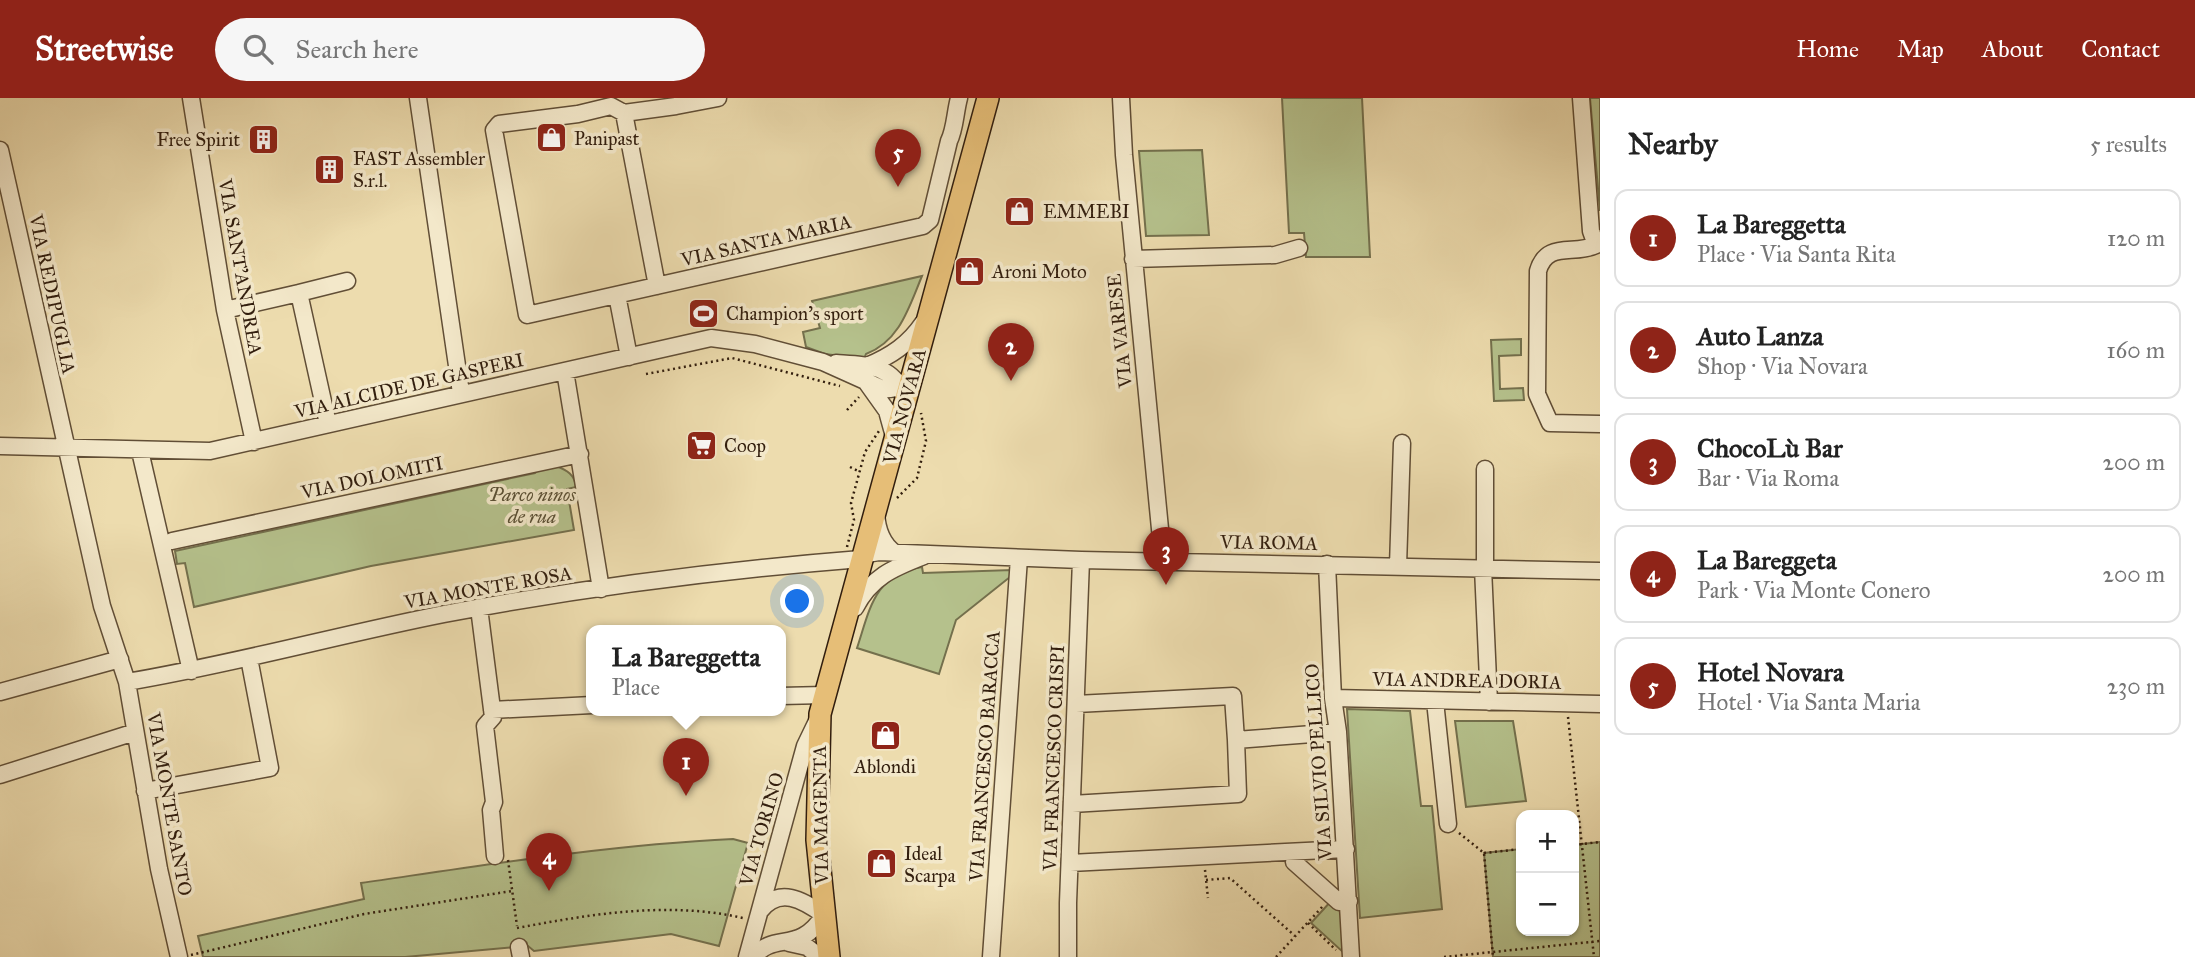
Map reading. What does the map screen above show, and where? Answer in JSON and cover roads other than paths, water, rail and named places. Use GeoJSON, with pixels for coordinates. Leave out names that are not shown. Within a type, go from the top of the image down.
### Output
{"type":"FeatureCollection","features":[{"type":"Feature","properties":{"kind":"main road","name":"VIA NOVARA"},"geometry":{"type":"LineString","coordinates":[[823,704],[842,632],[854,550],[875,508],[887,434],[906,388],[929,315],[988,98]]}},
{"type":"Feature","properties":{"kind":"main road","name":"VIA MAGENTA"},"geometry":{"type":"LineString","coordinates":[[823,704],[816,826],[829,957]]}},
{"type":"Feature","properties":{"kind":"street","name":"VIA SANT'ANDREA"},"geometry":{"type":"LineString","coordinates":[[191,98],[225,310],[254,442]]}},
{"type":"Feature","properties":{"kind":"street"},"geometry":{"type":"LineString","coordinates":[[418,98],[460,393]]}},
{"type":"Feature","properties":{"kind":"street"},"geometry":{"type":"LineString","coordinates":[[657,286],[624,113],[718,98]]}},
{"type":"Feature","properties":{"kind":"street"},"geometry":{"type":"LineString","coordinates":[[959,98],[953,122],[954,131],[963,140],[976,143]]}},
{"type":"Feature","properties":{"kind":"street","name":"VIA VARESE"},"geometry":{"type":"LineString","coordinates":[[1121,98],[1133,259],[1163,560]]}},
{"type":"Feature","properties":{"kind":"street"},"geometry":{"type":"LineString","coordinates":[[1581,98],[1591,231],[1598,247],[1551,252],[1541,262],[1538,271],[1537,385],[1539,401],[1550,423],[1600,424]]}},
{"type":"Feature","properties":{"kind":"street","name":"VIA SANTA MARIA"},"geometry":{"type":"LineString","coordinates":[[624,113],[611,106],[578,114],[499,124],[494,130],[527,314],[923,226],[930,220],[949,141],[954,131]]}},
{"type":"Feature","properties":{"kind":"street","name":"VIA REDIPUGLIA"},"geometry":{"type":"LineString","coordinates":[[0,150],[102,606],[120,659]]}},
{"type":"Feature","properties":{"kind":"street"},"geometry":{"type":"LineString","coordinates":[[1133,259],[1275,255],[1299,248]]}},
{"type":"Feature","properties":{"kind":"street"},"geometry":{"type":"LineString","coordinates":[[225,310],[348,281]]}},
{"type":"Feature","properties":{"kind":"street"},"geometry":{"type":"LineString","coordinates":[[299,293],[328,424]]}},
{"type":"Feature","properties":{"kind":"street"},"geometry":{"type":"LineString","coordinates":[[617,295],[629,357]]}},
{"type":"Feature","properties":{"kind":"street"},"geometry":{"type":"LineString","coordinates":[[887,434],[887,411],[866,374],[898,351],[914,336],[929,315]]}},
{"type":"Feature","properties":{"kind":"street","name":"VIA ALCIDE DE GASPERI"},"geometry":{"type":"LineString","coordinates":[[0,446],[210,451],[711,338],[755,344],[866,374],[894,376],[906,388]]}},
{"type":"Feature","properties":{"kind":"street"},"geometry":{"type":"LineString","coordinates":[[565,371],[601,589]]}},
{"type":"Feature","properties":{"kind":"street"},"geometry":{"type":"LineString","coordinates":[[1398,566],[1402,443]]}},
{"type":"Feature","properties":{"kind":"street"},"geometry":{"type":"LineString","coordinates":[[140,451],[191,671]]}},
{"type":"Feature","properties":{"kind":"street","name":"VIA DOLOMITI"},"geometry":{"type":"LineString","coordinates":[[172,541],[580,454]]}},
{"type":"Feature","properties":{"kind":"street"},"geometry":{"type":"LineString","coordinates":[[1485,469],[1484,568],[1489,702]]}},
{"type":"Feature","properties":{"kind":"street"},"geometry":{"type":"LineString","coordinates":[[842,632],[868,586],[900,558],[881,536],[875,508]]}},
{"type":"Feature","properties":{"kind":"street","name":"VIA MONTE ROSA"},"geometry":{"type":"LineString","coordinates":[[127,682],[249,659],[479,608],[854,550],[867,566],[872,568],[900,558]]}},
{"type":"Feature","properties":{"kind":"street","name":"VIA ROMA"},"geometry":{"type":"LineString","coordinates":[[900,558],[927,555],[1600,571]]}},
{"type":"Feature","properties":{"kind":"street","name":"VIA FRANCESCO BARACCA"},"geometry":{"type":"LineString","coordinates":[[992,957],[1018,558]]}},
{"type":"Feature","properties":{"kind":"street","name":"VIA FRANCESCO CRISPI"},"geometry":{"type":"LineString","coordinates":[[1068,957],[1081,560]]}},
{"type":"Feature","properties":{"kind":"street","name":"VIA SILVIO PELLICO"},"geometry":{"type":"LineString","coordinates":[[1327,564],[1333,698],[1338,732],[1352,957]]}},
{"type":"Feature","properties":{"kind":"street"},"geometry":{"type":"LineString","coordinates":[[479,608],[493,717],[485,726],[494,802],[491,810],[495,856]]}},
{"type":"Feature","properties":{"kind":"street"},"geometry":{"type":"LineString","coordinates":[[0,692],[120,659]]}},
{"type":"Feature","properties":{"kind":"street","name":"VIA MONTE SANTO"},"geometry":{"type":"LineString","coordinates":[[120,659],[127,682],[159,869],[180,957]]}},
{"type":"Feature","properties":{"kind":"street"},"geometry":{"type":"LineString","coordinates":[[145,791],[270,768],[249,659]]}},
{"type":"Feature","properties":{"kind":"street"},"geometry":{"type":"LineString","coordinates":[[1072,804],[1238,794],[1233,696],[1076,704]]}},
{"type":"Feature","properties":{"kind":"street"},"geometry":{"type":"LineString","coordinates":[[786,697],[823,704]]}},
{"type":"Feature","properties":{"kind":"street","name":"VIA ANDREA DORIA"},"geometry":{"type":"LineString","coordinates":[[1333,698],[1600,704]]}},
{"type":"Feature","properties":{"kind":"street"},"geometry":{"type":"LineString","coordinates":[[1435,701],[1448,824]]}},
{"type":"Feature","properties":{"kind":"street","name":"VIA TORINO"},"geometry":{"type":"LineString","coordinates":[[747,957],[754,916],[805,746],[823,704]]}},
{"type":"Feature","properties":{"kind":"street"},"geometry":{"type":"LineString","coordinates":[[492,710],[586,705]]}},
{"type":"Feature","properties":{"kind":"street"},"geometry":{"type":"LineString","coordinates":[[0,775],[135,732]]}},
{"type":"Feature","properties":{"kind":"street"},"geometry":{"type":"LineString","coordinates":[[1236,740],[1338,732]]}},
{"type":"Feature","properties":{"kind":"street"},"geometry":{"type":"LineString","coordinates":[[1070,863],[1346,849]]}},
{"type":"Feature","properties":{"kind":"street"},"geometry":{"type":"LineString","coordinates":[[1294,862],[1339,902],[1349,901]]}},
{"type":"Feature","properties":{"kind":"street"},"geometry":{"type":"LineString","coordinates":[[754,957],[765,947],[784,943],[808,934],[824,915],[801,900],[782,896],[766,903],[754,916],[766,930],[784,943],[807,947],[820,957]]}},
{"type":"Feature","properties":{"kind":"street"},"geometry":{"type":"LineString","coordinates":[[1344,957],[1352,957]]}},
{"type":"Feature","properties":{"kind":"place","name":"Panipast"},"geometry":{"type":"Point","coordinates":[551,138]}},
{"type":"Feature","properties":{"kind":"place","name":"Free Spirit"},"geometry":{"type":"Point","coordinates":[263,139]}},
{"type":"Feature","properties":{"kind":"place","name":"FAST Assembler S.r.l."},"geometry":{"type":"Point","coordinates":[330,169]}},
{"type":"Feature","properties":{"kind":"place","name":"Hotel Novara"},"geometry":{"type":"Point","coordinates":[898,187]}},
{"type":"Feature","properties":{"kind":"place","name":"EMMEBI"},"geometry":{"type":"Point","coordinates":[1020,211]}},
{"type":"Feature","properties":{"kind":"place","name":"Aroni Moto"},"geometry":{"type":"Point","coordinates":[969,271]}},
{"type":"Feature","properties":{"kind":"place","name":"Champion's sport"},"geometry":{"type":"Point","coordinates":[703,313]}},
{"type":"Feature","properties":{"kind":"place","name":"Auto Lanza"},"geometry":{"type":"Point","coordinates":[1011,381]}},
{"type":"Feature","properties":{"kind":"place","name":"Coop"},"geometry":{"type":"Point","coordinates":[701,445]}},
{"type":"Feature","properties":{"kind":"place","name":"ChocoLù Bar"},"geometry":{"type":"Point","coordinates":[1166,585]}},
{"type":"Feature","properties":{"kind":"place","name":"Ablondi"},"geometry":{"type":"Point","coordinates":[885,735]}},
{"type":"Feature","properties":{"kind":"place","name":"La Bareggetta"},"geometry":{"type":"Point","coordinates":[686,796]}},
{"type":"Feature","properties":{"kind":"place","name":"Ideal Scarpa"},"geometry":{"type":"Point","coordinates":[881,864]}},
{"type":"Feature","properties":{"kind":"place","name":"La Bareggeta"},"geometry":{"type":"Point","coordinates":[549,891]}},
{"type":"Feature","properties":{"kind":"park label","name":"Parco ninos de rua"},"geometry":{"type":"Point","coordinates":[532,505]}}]}
